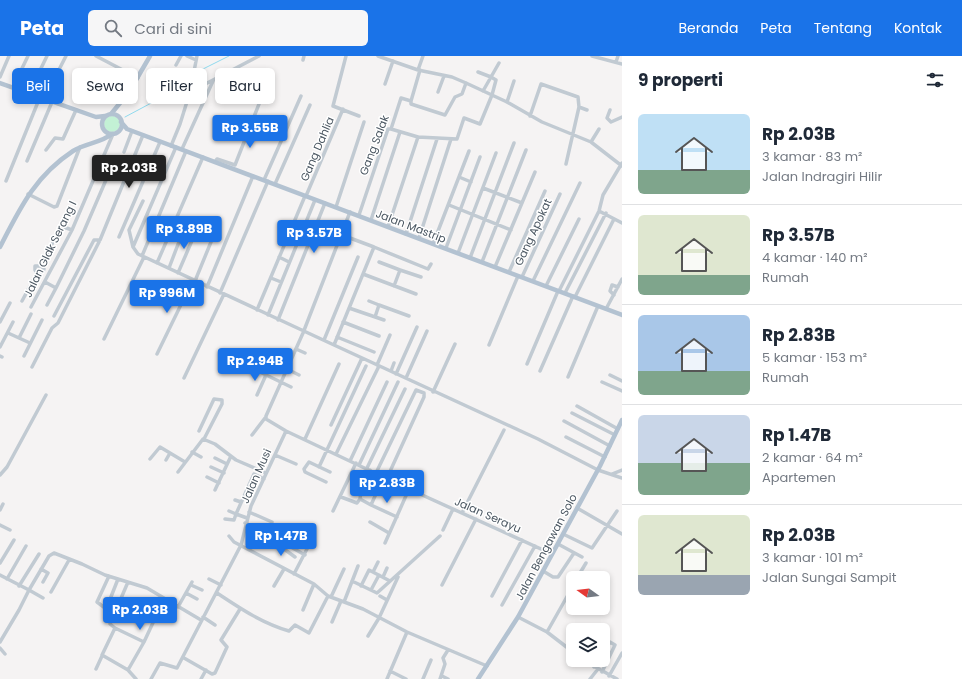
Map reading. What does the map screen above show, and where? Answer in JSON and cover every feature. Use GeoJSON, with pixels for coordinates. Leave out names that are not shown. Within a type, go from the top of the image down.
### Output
{"type":"FeatureCollection","features":[{"type":"Feature","properties":{"kind":"main road"},"geometry":{"type":"LineString","coordinates":[[138,78],[150,56]]}},
{"type":"Feature","properties":{"kind":"main road"},"geometry":{"type":"LineString","coordinates":[[0,83],[12,88]]}},
{"type":"Feature","properties":{"kind":"main road"},"geometry":{"type":"LineString","coordinates":[[58,104],[96,117],[102,122]]}},
{"type":"Feature","properties":{"kind":"main road"},"geometry":{"type":"LineString","coordinates":[[96,117],[111,114],[121,104]]}},
{"type":"Feature","properties":{"kind":"main road"},"geometry":{"type":"LineString","coordinates":[[117,116],[118,108]]}},
{"type":"Feature","properties":{"kind":"main road"},"geometry":{"type":"LineString","coordinates":[[111,114],[117,116],[121,122],[119,131]]}},
{"type":"Feature","properties":{"kind":"main road"},"geometry":{"type":"LineString","coordinates":[[105,116],[102,122],[103,128],[111,133]]}},
{"type":"Feature","properties":{"kind":"main road","name":"Jalan Mastrip"},"geometry":{"type":"LineString","coordinates":[[121,122],[127,129],[160,142],[233,167],[315,200],[359,215],[606,309],[621,312]]}},
{"type":"Feature","properties":{"kind":"main road"},"geometry":{"type":"LineString","coordinates":[[0,247],[28,194],[55,165],[80,147],[104,138],[111,133],[127,129]]}},
{"type":"Feature","properties":{"kind":"main road","name":"Jalan Bengawan Solo"},"geometry":{"type":"LineString","coordinates":[[478,679],[518,617],[544,571],[605,457],[622,420]]}},
{"type":"Feature","properties":{"kind":"street"},"geometry":{"type":"LineString","coordinates":[[0,77],[9,56]]}},
{"type":"Feature","properties":{"kind":"street"},"geometry":{"type":"LineString","coordinates":[[22,68],[28,56]]}},
{"type":"Feature","properties":{"kind":"street"},"geometry":{"type":"LineString","coordinates":[[40,68],[46,56]]}},
{"type":"Feature","properties":{"kind":"street"},"geometry":{"type":"LineString","coordinates":[[59,68],[66,56]]}},
{"type":"Feature","properties":{"kind":"street"},"geometry":{"type":"LineString","coordinates":[[96,56],[119,68]]}},
{"type":"Feature","properties":{"kind":"street"},"geometry":{"type":"LineString","coordinates":[[176,65],[180,56]]}},
{"type":"Feature","properties":{"kind":"street"},"geometry":{"type":"LineString","coordinates":[[187,56],[197,58],[195,68]]}},
{"type":"Feature","properties":{"kind":"street"},"geometry":{"type":"LineString","coordinates":[[207,84],[259,56]]}},
{"type":"Feature","properties":{"kind":"street"},"geometry":{"type":"LineString","coordinates":[[346,56],[332,105],[359,116]]}},
{"type":"Feature","properties":{"kind":"street"},"geometry":{"type":"LineString","coordinates":[[379,56],[419,70],[466,83],[507,102],[530,116],[591,142],[622,165],[603,195],[600,211],[526,364]]}},
{"type":"Feature","properties":{"kind":"street"},"geometry":{"type":"LineString","coordinates":[[423,56],[410,104],[445,116],[455,96],[462,94],[466,83]]}},
{"type":"Feature","properties":{"kind":"street"},"geometry":{"type":"LineString","coordinates":[[592,56],[622,64]]}},
{"type":"Feature","properties":{"kind":"street"},"geometry":{"type":"LineString","coordinates":[[616,62],[618,56]]}},
{"type":"Feature","properties":{"kind":"street"},"geometry":{"type":"LineString","coordinates":[[385,84],[393,61]]}},
{"type":"Feature","properties":{"kind":"street"},"geometry":{"type":"LineString","coordinates":[[483,91],[499,63]]}},
{"type":"Feature","properties":{"kind":"street"},"geometry":{"type":"LineString","coordinates":[[390,129],[418,137],[458,139],[464,118],[480,124],[492,95],[496,81],[491,77],[478,72]]}},
{"type":"Feature","properties":{"kind":"street"},"geometry":{"type":"LineString","coordinates":[[438,92],[444,76]]}},
{"type":"Feature","properties":{"kind":"street"},"geometry":{"type":"LineString","coordinates":[[104,339],[143,258],[184,150],[213,81]]}},
{"type":"Feature","properties":{"kind":"street"},"geometry":{"type":"LineString","coordinates":[[507,102],[514,82]]}},
{"type":"Feature","properties":{"kind":"street"},"geometry":{"type":"LineString","coordinates":[[530,116],[541,84],[576,96],[579,99],[579,107],[566,164]]}},
{"type":"Feature","properties":{"kind":"street"},"geometry":{"type":"LineString","coordinates":[[184,378],[222,295],[301,96]]}},
{"type":"Feature","properties":{"kind":"street","name":"Gang Salak"},"geometry":{"type":"LineString","coordinates":[[359,215],[388,129],[390,129],[401,98],[411,101]]}},
{"type":"Feature","properties":{"kind":"street"},"geometry":{"type":"LineString","coordinates":[[6,180],[39,104]]}},
{"type":"Feature","properties":{"kind":"street"},"geometry":{"type":"LineString","coordinates":[[27,161],[51,104]]}},
{"type":"Feature","properties":{"kind":"street"},"geometry":{"type":"LineString","coordinates":[[133,247],[174,146],[186,104]]}},
{"type":"Feature","properties":{"kind":"street"},"geometry":{"type":"LineString","coordinates":[[233,167],[259,104]]}},
{"type":"Feature","properties":{"kind":"street"},"geometry":{"type":"LineString","coordinates":[[275,184],[310,105]]}},
{"type":"Feature","properties":{"kind":"street"},"geometry":{"type":"LineString","coordinates":[[579,107],[587,110]]}},
{"type":"Feature","properties":{"kind":"street","name":"Gang Dahlia"},"geometry":{"type":"LineString","coordinates":[[257,310],[343,109]]}},
{"type":"Feature","properties":{"kind":"street"},"geometry":{"type":"LineString","coordinates":[[46,150],[55,138],[63,139],[76,110]]}},
{"type":"Feature","properties":{"kind":"street"},"geometry":{"type":"LineString","coordinates":[[610,110],[607,118],[611,122],[622,117]]}},
{"type":"Feature","properties":{"kind":"street"},"geometry":{"type":"LineString","coordinates":[[336,207],[364,122]]}},
{"type":"Feature","properties":{"kind":"street"},"geometry":{"type":"LineString","coordinates":[[591,142],[599,129]]}},
{"type":"Feature","properties":{"kind":"street"},"geometry":{"type":"LineString","coordinates":[[124,152],[132,131]]}},
{"type":"Feature","properties":{"kind":"street"},"geometry":{"type":"LineString","coordinates":[[371,220],[400,132]]}},
{"type":"Feature","properties":{"kind":"street","name":"Jalan Gldk Serang I"},"geometry":{"type":"LineString","coordinates":[[31,307],[72,230],[111,133]]}},
{"type":"Feature","properties":{"kind":"street"},"geometry":{"type":"LineString","coordinates":[[32,367],[52,328],[58,323],[100,238],[143,135]]}},
{"type":"Feature","properties":{"kind":"street"},"geometry":{"type":"LineString","coordinates":[[388,227],[418,137]]}},
{"type":"Feature","properties":{"kind":"street"},"geometry":{"type":"LineString","coordinates":[[406,234],[438,139]]}},
{"type":"Feature","properties":{"kind":"street"},"geometry":{"type":"LineString","coordinates":[[419,238],[451,139]]}},
{"type":"Feature","properties":{"kind":"street"},"geometry":{"type":"LineString","coordinates":[[119,237],[142,179],[160,142]]}},
{"type":"Feature","properties":{"kind":"street"},"geometry":{"type":"LineString","coordinates":[[470,258],[514,143]]}},
{"type":"Feature","properties":{"kind":"street"},"geometry":{"type":"LineString","coordinates":[[28,194],[54,207],[57,206],[80,147]]}},
{"type":"Feature","properties":{"kind":"street"},"geometry":{"type":"LineString","coordinates":[[482,262],[526,150]]}},
{"type":"Feature","properties":{"kind":"street"},"geometry":{"type":"LineString","coordinates":[[434,244],[469,151]]}},
{"type":"Feature","properties":{"kind":"street"},"geometry":{"type":"LineString","coordinates":[[458,253],[496,153]]}},
{"type":"Feature","properties":{"kind":"street"},"geometry":{"type":"LineString","coordinates":[[157,263],[203,157]]}},
{"type":"Feature","properties":{"kind":"street"},"geometry":{"type":"LineString","coordinates":[[446,248],[480,157]]}},
{"type":"Feature","properties":{"kind":"street"},"geometry":{"type":"LineString","coordinates":[[47,305],[85,230],[109,173],[98,167]]}},
{"type":"Feature","properties":{"kind":"street"},"geometry":{"type":"LineString","coordinates":[[495,267],[535,172]]}},
{"type":"Feature","properties":{"kind":"street"},"geometry":{"type":"LineString","coordinates":[[127,173],[142,179]]}},
{"type":"Feature","properties":{"kind":"street"},"geometry":{"type":"LineString","coordinates":[[207,287],[253,176]]}},
{"type":"Feature","properties":{"kind":"street"},"geometry":{"type":"LineString","coordinates":[[459,177],[471,182]]}},
{"type":"Feature","properties":{"kind":"street"},"geometry":{"type":"LineString","coordinates":[[533,281],[580,183]]}},
{"type":"Feature","properties":{"kind":"street"},"geometry":{"type":"LineString","coordinates":[[483,188],[522,202]]}},
{"type":"Feature","properties":{"kind":"street"},"geometry":{"type":"LineString","coordinates":[[509,272],[545,191]]}},
{"type":"Feature","properties":{"kind":"street","name":"Gang Apokat"},"geometry":{"type":"LineString","coordinates":[[490,345],[520,276],[560,194]]}},
{"type":"Feature","properties":{"kind":"street"},"geometry":{"type":"LineString","coordinates":[[268,315],[315,200]]}},
{"type":"Feature","properties":{"kind":"street"},"geometry":{"type":"LineString","coordinates":[[143,201],[129,230],[133,247],[143,258],[168,268],[303,333],[324,340],[378,367],[406,378],[433,392],[539,440],[598,470],[622,478]]}},
{"type":"Feature","properties":{"kind":"street"},"geometry":{"type":"LineString","coordinates":[[278,320],[326,203]]}},
{"type":"Feature","properties":{"kind":"street"},"geometry":{"type":"LineString","coordinates":[[449,205],[511,230]]}},
{"type":"Feature","properties":{"kind":"street"},"geometry":{"type":"LineString","coordinates":[[600,211],[622,223]]}},
{"type":"Feature","properties":{"kind":"street"},"geometry":{"type":"LineString","coordinates":[[252,435],[265,418],[287,370],[350,212]]}},
{"type":"Feature","properties":{"kind":"street"},"geometry":{"type":"LineString","coordinates":[[561,292],[606,213]]}},
{"type":"Feature","properties":{"kind":"street"},"geometry":{"type":"LineString","coordinates":[[546,286],[579,219]]}},
{"type":"Feature","properties":{"kind":"street"},"geometry":{"type":"LineString","coordinates":[[540,371],[574,297],[614,219]]}},
{"type":"Feature","properties":{"kind":"street"},"geometry":{"type":"LineString","coordinates":[[22,301],[37,273],[35,266],[41,266],[61,226],[72,230]]}},
{"type":"Feature","properties":{"kind":"street"},"geometry":{"type":"LineString","coordinates":[[168,268],[185,226]]}},
{"type":"Feature","properties":{"kind":"street"},"geometry":{"type":"LineString","coordinates":[[178,273],[197,229]]}},
{"type":"Feature","properties":{"kind":"street"},"geometry":{"type":"LineString","coordinates":[[342,235],[428,269],[431,264]]}},
{"type":"Feature","properties":{"kind":"street"},"geometry":{"type":"LineString","coordinates":[[54,316],[94,240],[100,238]]}},
{"type":"Feature","properties":{"kind":"street"},"geometry":{"type":"LineString","coordinates":[[157,354],[211,242]]}},
{"type":"Feature","properties":{"kind":"street"},"geometry":{"type":"LineString","coordinates":[[334,345],[374,247]]}},
{"type":"Feature","properties":{"kind":"street"},"geometry":{"type":"LineString","coordinates":[[279,257],[289,262]]}},
{"type":"Feature","properties":{"kind":"street"},"geometry":{"type":"LineString","coordinates":[[324,340],[358,258]]}},
{"type":"Feature","properties":{"kind":"street"},"geometry":{"type":"LineString","coordinates":[[379,262],[421,277]]}},
{"type":"Feature","properties":{"kind":"street"},"geometry":{"type":"LineString","coordinates":[[394,286],[400,270]]}},
{"type":"Feature","properties":{"kind":"street"},"geometry":{"type":"LineString","coordinates":[[363,274],[416,294]]}},
{"type":"Feature","properties":{"kind":"street"},"geometry":{"type":"LineString","coordinates":[[271,278],[281,282]]}},
{"type":"Feature","properties":{"kind":"street"},"geometry":{"type":"LineString","coordinates":[[606,309],[622,279]]}},
{"type":"Feature","properties":{"kind":"street"},"geometry":{"type":"LineString","coordinates":[[45,282],[56,288]]}},
{"type":"Feature","properties":{"kind":"street"},"geometry":{"type":"LineString","coordinates":[[69,287],[75,290]]}},
{"type":"Feature","properties":{"kind":"street"},"geometry":{"type":"LineString","coordinates":[[369,301],[409,316]]}},
{"type":"Feature","properties":{"kind":"street"},"geometry":{"type":"LineString","coordinates":[[0,322],[10,303]]}},
{"type":"Feature","properties":{"kind":"street"},"geometry":{"type":"LineString","coordinates":[[375,317],[379,305]]}},
{"type":"Feature","properties":{"kind":"street"},"geometry":{"type":"LineString","coordinates":[[568,377],[598,306]]}},
{"type":"Feature","properties":{"kind":"street"},"geometry":{"type":"LineString","coordinates":[[349,308],[384,320]]}},
{"type":"Feature","properties":{"kind":"street"},"geometry":{"type":"LineString","coordinates":[[19,338],[31,314]]}},
{"type":"Feature","properties":{"kind":"street"},"geometry":{"type":"LineString","coordinates":[[24,356],[42,320]]}},
{"type":"Feature","properties":{"kind":"street"},"geometry":{"type":"LineString","coordinates":[[0,347],[13,322]]}},
{"type":"Feature","properties":{"kind":"street"},"geometry":{"type":"LineString","coordinates":[[343,322],[379,336]]}},
{"type":"Feature","properties":{"kind":"street"},"geometry":{"type":"LineString","coordinates":[[396,374],[417,327]]}},
{"type":"Feature","properties":{"kind":"street"},"geometry":{"type":"LineString","coordinates":[[406,378],[427,331]]}},
{"type":"Feature","properties":{"kind":"street"},"geometry":{"type":"LineString","coordinates":[[8,333],[30,343]]}},
{"type":"Feature","properties":{"kind":"street"},"geometry":{"type":"LineString","coordinates":[[336,454],[378,367],[390,335]]}},
{"type":"Feature","properties":{"kind":"street"},"geometry":{"type":"LineString","coordinates":[[337,337],[374,352]]}},
{"type":"Feature","properties":{"kind":"street"},"geometry":{"type":"LineString","coordinates":[[433,392],[455,344]]}},
{"type":"Feature","properties":{"kind":"street"},"geometry":{"type":"LineString","coordinates":[[296,349],[304,353]]}},
{"type":"Feature","properties":{"kind":"street"},"geometry":{"type":"LineString","coordinates":[[331,425],[361,359]]}},
{"type":"Feature","properties":{"kind":"street"},"geometry":{"type":"LineString","coordinates":[[390,371],[394,363]]}},
{"type":"Feature","properties":{"kind":"street"},"geometry":{"type":"LineString","coordinates":[[305,439],[339,364]]}},
{"type":"Feature","properties":{"kind":"street"},"geometry":{"type":"LineString","coordinates":[[319,467],[366,366]]}},
{"type":"Feature","properties":{"kind":"street"},"geometry":{"type":"LineString","coordinates":[[287,370],[299,375]]}},
{"type":"Feature","properties":{"kind":"street"},"geometry":{"type":"LineString","coordinates":[[262,373],[291,387]]}},
{"type":"Feature","properties":{"kind":"street"},"geometry":{"type":"LineString","coordinates":[[257,395],[266,375]]}},
{"type":"Feature","properties":{"kind":"street"},"geometry":{"type":"LineString","coordinates":[[610,375],[622,381]]}},
{"type":"Feature","properties":{"kind":"street"},"geometry":{"type":"LineString","coordinates":[[350,460],[387,382]]}},
{"type":"Feature","properties":{"kind":"street"},"geometry":{"type":"LineString","coordinates":[[333,511],[398,382]]}},
{"type":"Feature","properties":{"kind":"street"},"geometry":{"type":"LineString","coordinates":[[602,382],[622,391]]}},
{"type":"Feature","properties":{"kind":"street"},"geometry":{"type":"LineString","coordinates":[[341,496],[357,503],[360,499],[361,491],[369,469],[405,389]]}},
{"type":"Feature","properties":{"kind":"street"},"geometry":{"type":"LineString","coordinates":[[371,505],[424,397],[424,393],[416,390],[376,473]]}},
{"type":"Feature","properties":{"kind":"street"},"geometry":{"type":"LineString","coordinates":[[0,475],[7,467],[46,395]]}},
{"type":"Feature","properties":{"kind":"street"},"geometry":{"type":"LineString","coordinates":[[178,472],[201,440],[204,440],[222,404],[222,400],[214,399],[199,431]]}},
{"type":"Feature","properties":{"kind":"street"},"geometry":{"type":"LineString","coordinates":[[577,406],[618,429]]}},
{"type":"Feature","properties":{"kind":"street"},"geometry":{"type":"LineString","coordinates":[[572,412],[615,435]]}},
{"type":"Feature","properties":{"kind":"street","name":"Jalan Serayu"},"geometry":{"type":"LineString","coordinates":[[265,418],[286,431],[552,554]]}},
{"type":"Feature","properties":{"kind":"street"},"geometry":{"type":"LineString","coordinates":[[564,421],[610,446]]}},
{"type":"Feature","properties":{"kind":"street"},"geometry":{"type":"LineString","coordinates":[[462,513],[504,430]]}},
{"type":"Feature","properties":{"kind":"street","name":"Jalan Musi"},"geometry":{"type":"LineString","coordinates":[[184,658],[202,619],[241,546],[249,512],[286,431]]}},
{"type":"Feature","properties":{"kind":"street"},"geometry":{"type":"LineString","coordinates":[[566,437],[605,457]]}},
{"type":"Feature","properties":{"kind":"street"},"geometry":{"type":"LineString","coordinates":[[204,440],[215,444],[231,456],[266,473]]}},
{"type":"Feature","properties":{"kind":"street"},"geometry":{"type":"LineString","coordinates":[[150,459],[159,448],[185,462]]}},
{"type":"Feature","properties":{"kind":"street"},"geometry":{"type":"LineString","coordinates":[[192,452],[201,456]]}},
{"type":"Feature","properties":{"kind":"street"},"geometry":{"type":"LineString","coordinates":[[166,460],[170,453]]}},
{"type":"Feature","properties":{"kind":"street"},"geometry":{"type":"LineString","coordinates":[[275,455],[296,464]]}},
{"type":"Feature","properties":{"kind":"street"},"geometry":{"type":"LineString","coordinates":[[215,490],[231,456]]}},
{"type":"Feature","properties":{"kind":"street"},"geometry":{"type":"LineString","coordinates":[[215,458],[228,464]]}},
{"type":"Feature","properties":{"kind":"street"},"geometry":{"type":"LineString","coordinates":[[326,482],[304,470],[308,462],[330,472]]}},
{"type":"Feature","properties":{"kind":"street"},"geometry":{"type":"LineString","coordinates":[[210,467],[224,473]]}},
{"type":"Feature","properties":{"kind":"street"},"geometry":{"type":"LineString","coordinates":[[612,474],[622,470]]}},
{"type":"Feature","properties":{"kind":"street"},"geometry":{"type":"LineString","coordinates":[[249,472],[264,478]]}},
{"type":"Feature","properties":{"kind":"street"},"geometry":{"type":"LineString","coordinates":[[225,519],[233,521],[254,474]]}},
{"type":"Feature","properties":{"kind":"street"},"geometry":{"type":"LineString","coordinates":[[207,477],[219,483]]}},
{"type":"Feature","properties":{"kind":"street"},"geometry":{"type":"LineString","coordinates":[[385,543],[409,489]]}},
{"type":"Feature","properties":{"kind":"street"},"geometry":{"type":"LineString","coordinates":[[360,499],[396,517]]}},
{"type":"Feature","properties":{"kind":"street"},"geometry":{"type":"LineString","coordinates":[[235,500],[241,502]]}},
{"type":"Feature","properties":{"kind":"street"},"geometry":{"type":"LineString","coordinates":[[0,510],[3,504]]}},
{"type":"Feature","properties":{"kind":"street"},"geometry":{"type":"LineString","coordinates":[[577,508],[622,534]]}},
{"type":"Feature","properties":{"kind":"street"},"geometry":{"type":"LineString","coordinates":[[443,530],[453,509]]}},
{"type":"Feature","properties":{"kind":"street"},"geometry":{"type":"LineString","coordinates":[[228,511],[247,518]]}},
{"type":"Feature","properties":{"kind":"street"},"geometry":{"type":"LineString","coordinates":[[249,512],[272,522]]}},
{"type":"Feature","properties":{"kind":"street"},"geometry":{"type":"LineString","coordinates":[[563,534],[590,548],[618,512]]}},
{"type":"Feature","properties":{"kind":"street"},"geometry":{"type":"LineString","coordinates":[[442,585],[476,519]]}},
{"type":"Feature","properties":{"kind":"street"},"geometry":{"type":"LineString","coordinates":[[370,522],[390,533]]}},
{"type":"Feature","properties":{"kind":"street"},"geometry":{"type":"LineString","coordinates":[[246,523],[261,530],[261,534]]}},
{"type":"Feature","properties":{"kind":"street"},"geometry":{"type":"LineString","coordinates":[[0,525],[10,530]]}},
{"type":"Feature","properties":{"kind":"street"},"geometry":{"type":"LineString","coordinates":[[280,529],[308,544],[305,555],[294,574]]}},
{"type":"Feature","properties":{"kind":"street"},"geometry":{"type":"LineString","coordinates":[[289,533],[283,544],[284,549],[294,557]]}},
{"type":"Feature","properties":{"kind":"street"},"geometry":{"type":"LineString","coordinates":[[229,536],[234,542],[314,584],[330,596],[407,632],[487,666]]}},
{"type":"Feature","properties":{"kind":"street"},"geometry":{"type":"LineString","coordinates":[[352,581],[377,593],[440,536]]}},
{"type":"Feature","properties":{"kind":"street"},"geometry":{"type":"LineString","coordinates":[[0,563],[14,540]]}},
{"type":"Feature","properties":{"kind":"street"},"geometry":{"type":"LineString","coordinates":[[492,596],[522,540]]}},
{"type":"Feature","properties":{"kind":"street"},"geometry":{"type":"LineString","coordinates":[[273,541],[283,544],[305,555]]}},
{"type":"Feature","properties":{"kind":"street"},"geometry":{"type":"LineString","coordinates":[[558,544],[582,557]]}},
{"type":"Feature","properties":{"kind":"street"},"geometry":{"type":"LineString","coordinates":[[7,579],[26,546]]}},
{"type":"Feature","properties":{"kind":"street"},"geometry":{"type":"LineString","coordinates":[[502,605],[535,546]]}},
{"type":"Feature","properties":{"kind":"street"},"geometry":{"type":"LineString","coordinates":[[0,642],[52,553],[109,576],[147,588],[178,607],[215,625]]}},
{"type":"Feature","properties":{"kind":"street"},"geometry":{"type":"LineString","coordinates":[[544,571],[553,577],[558,577],[574,553]]}},
{"type":"Feature","properties":{"kind":"street"},"geometry":{"type":"LineString","coordinates":[[19,586],[39,554]]}},
{"type":"Feature","properties":{"kind":"street"},"geometry":{"type":"LineString","coordinates":[[51,592],[69,560]]}},
{"type":"Feature","properties":{"kind":"street"},"geometry":{"type":"LineString","coordinates":[[373,572],[378,562]]}},
{"type":"Feature","properties":{"kind":"street"},"geometry":{"type":"LineString","coordinates":[[581,571],[586,563]]}},
{"type":"Feature","properties":{"kind":"street"},"geometry":{"type":"LineString","coordinates":[[332,622],[358,566]]}},
{"type":"Feature","properties":{"kind":"street"},"geometry":{"type":"LineString","coordinates":[[371,590],[388,568]]}},
{"type":"Feature","properties":{"kind":"street"},"geometry":{"type":"LineString","coordinates":[[42,569],[48,573],[43,582]]}},
{"type":"Feature","properties":{"kind":"street"},"geometry":{"type":"LineString","coordinates":[[274,586],[284,569]]}},
{"type":"Feature","properties":{"kind":"street"},"geometry":{"type":"LineString","coordinates":[[217,593],[240,609],[273,626],[290,631],[294,625],[310,633],[344,569]]}},
{"type":"Feature","properties":{"kind":"street"},"geometry":{"type":"LineString","coordinates":[[361,586],[368,570],[390,581]]}},
{"type":"Feature","properties":{"kind":"street"},"geometry":{"type":"LineString","coordinates":[[0,576],[43,598]]}},
{"type":"Feature","properties":{"kind":"street"},"geometry":{"type":"LineString","coordinates":[[109,576],[97,602],[105,608],[107,607],[118,579]]}},
{"type":"Feature","properties":{"kind":"street"},"geometry":{"type":"LineString","coordinates":[[368,636],[379,618],[398,577]]}},
{"type":"Feature","properties":{"kind":"street"},"geometry":{"type":"LineString","coordinates":[[209,579],[221,585]]}},
{"type":"Feature","properties":{"kind":"street"},"geometry":{"type":"LineString","coordinates":[[128,582],[110,624],[144,642]]}},
{"type":"Feature","properties":{"kind":"street"},"geometry":{"type":"LineString","coordinates":[[178,607],[192,583],[202,590]]}},
{"type":"Feature","properties":{"kind":"street"},"geometry":{"type":"LineString","coordinates":[[303,610],[314,584]]}},
{"type":"Feature","properties":{"kind":"street"},"geometry":{"type":"LineString","coordinates":[[385,587],[392,591]]}},
{"type":"Feature","properties":{"kind":"street"},"geometry":{"type":"LineString","coordinates":[[186,593],[197,599]]}},
{"type":"Feature","properties":{"kind":"street"},"geometry":{"type":"LineString","coordinates":[[380,596],[387,600]]}},
{"type":"Feature","properties":{"kind":"street"},"geometry":{"type":"LineString","coordinates":[[547,632],[566,598]]}},
{"type":"Feature","properties":{"kind":"street"},"geometry":{"type":"LineString","coordinates":[[128,670],[144,642],[164,599]]}},
{"type":"Feature","properties":{"kind":"street"},"geometry":{"type":"LineString","coordinates":[[151,679],[160,663],[177,668],[184,658],[212,674],[215,673],[227,647],[221,640],[240,609]]}},
{"type":"Feature","properties":{"kind":"street"},"geometry":{"type":"LineString","coordinates":[[518,617],[547,632],[566,647]]}},
{"type":"Feature","properties":{"kind":"street"},"geometry":{"type":"LineString","coordinates":[[96,669],[115,628]]}},
{"type":"Feature","properties":{"kind":"street"},"geometry":{"type":"LineString","coordinates":[[387,679],[407,632]]}},
{"type":"Feature","properties":{"kind":"street"},"geometry":{"type":"LineString","coordinates":[[610,642],[615,645],[610,654]]}},
{"type":"Feature","properties":{"kind":"street"},"geometry":{"type":"LineString","coordinates":[[0,648],[5,654]]}},
{"type":"Feature","properties":{"kind":"street"},"geometry":{"type":"LineString","coordinates":[[448,650],[443,658],[445,664],[441,677],[448,679]]}},
{"type":"Feature","properties":{"kind":"street"},"geometry":{"type":"LineString","coordinates":[[608,676],[622,654]]}},
{"type":"Feature","properties":{"kind":"street"},"geometry":{"type":"LineString","coordinates":[[102,656],[128,670],[136,679]]}},
{"type":"Feature","properties":{"kind":"street"},"geometry":{"type":"LineString","coordinates":[[423,679],[431,660]]}},
{"type":"Feature","properties":{"kind":"street"},"geometry":{"type":"LineString","coordinates":[[594,667],[608,676],[617,679]]}},
{"type":"Feature","properties":{"kind":"street"},"geometry":{"type":"LineString","coordinates":[[590,679],[600,671],[602,667]]}},
{"type":"Feature","properties":{"kind":"street"},"geometry":{"type":"LineString","coordinates":[[201,679],[206,670]]}},
{"type":"Feature","properties":{"kind":"street"},"geometry":{"type":"LineString","coordinates":[[390,671],[406,679]]}},
{"type":"Feature","properties":{"kind":"green space"},"geometry":{"type":"Polygon","coordinates":[[[109,116],[115,116],[120,121],[118,130],[115,132],[109,132],[104,127],[104,121],[109,116]]]}},
{"type":"Feature","properties":{"kind":"waterway"},"geometry":{"type":"LineString","coordinates":[[205,68],[229,56]]}},
{"type":"Feature","properties":{"kind":"waterway"},"geometry":{"type":"LineString","coordinates":[[125,117],[149,104]]}}]}
